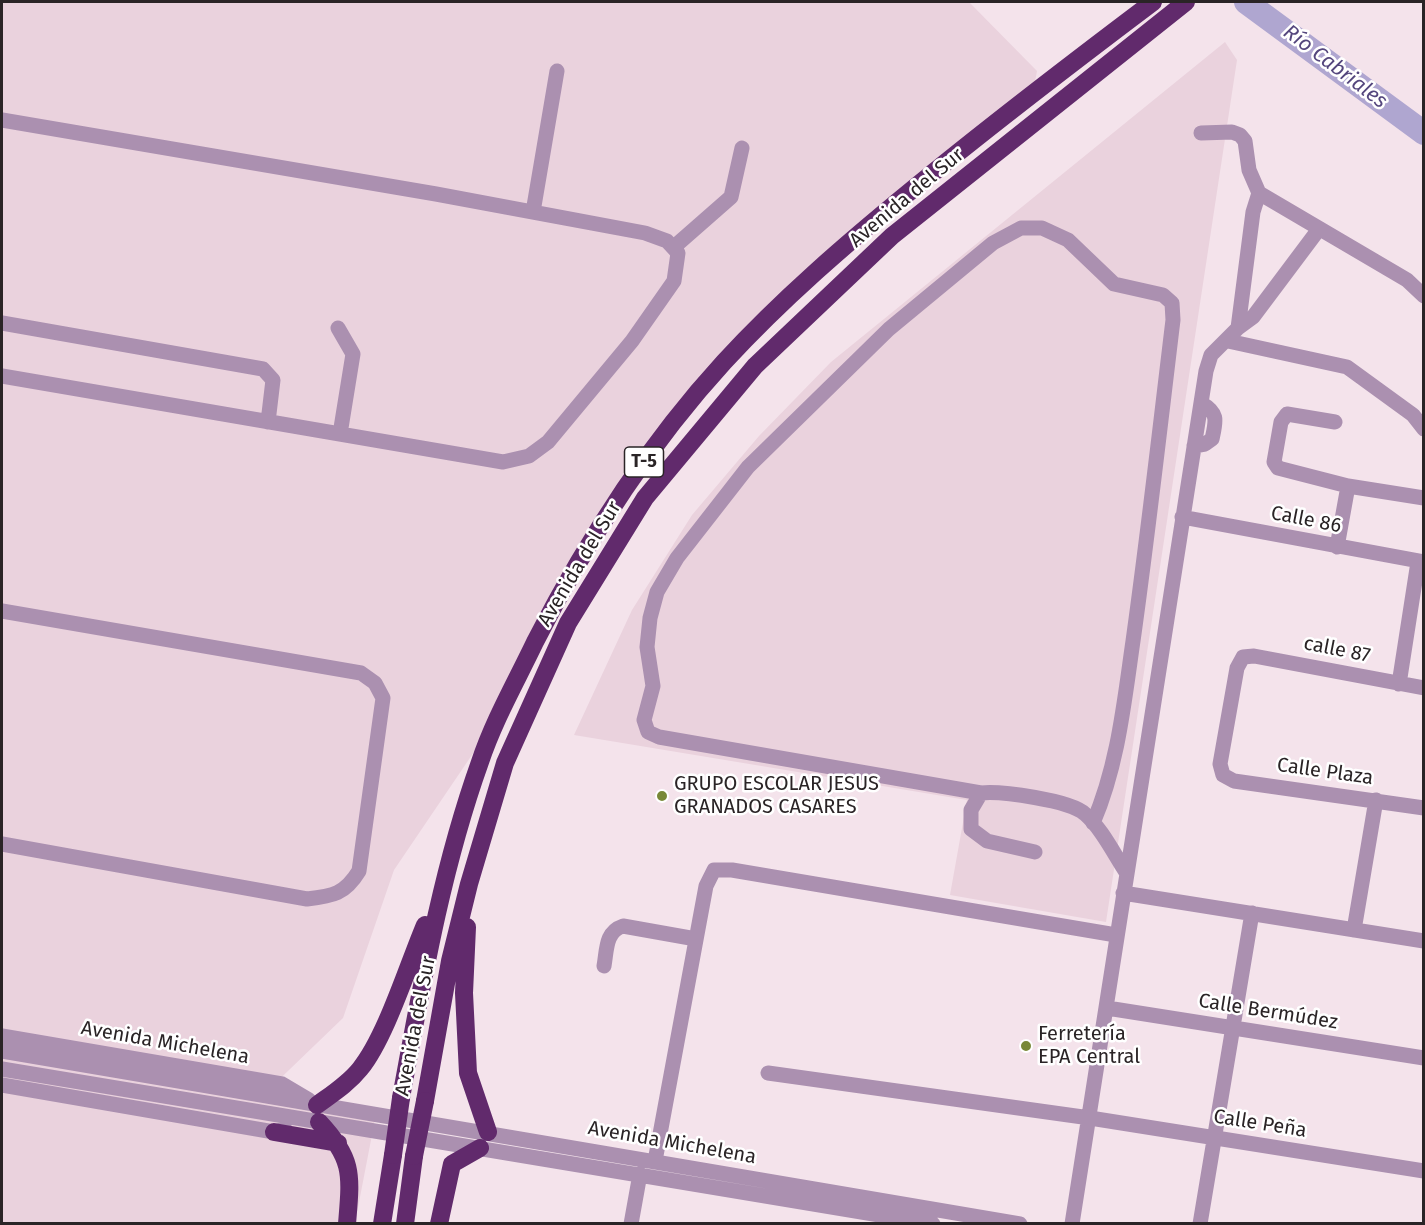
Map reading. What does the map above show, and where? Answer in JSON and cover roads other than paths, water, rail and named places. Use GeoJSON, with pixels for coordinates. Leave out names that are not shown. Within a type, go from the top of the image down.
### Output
{"type":"FeatureCollection","features":[{"type":"Feature","properties":{"kind":"highway","name":"Avenida del Sur"},"geometry":{"type":"LineString","coordinates":[[382,1224],[401,1098],[430,938],[445,876],[480,761],[499,715],[550,613],[587,546],[637,471],[677,418],[724,362],[806,279],[977,136],[1153,2]]}},
{"type":"Feature","properties":{"kind":"highway","name":"Avenida del Sur"},"geometry":{"type":"LineString","coordinates":[[405,1224],[414,1156],[450,961],[469,884],[505,763],[568,623],[645,498],[755,366],[892,236],[1181,5]]}},
{"type":"Feature","properties":{"kind":"highway"},"geometry":{"type":"LineString","coordinates":[[347,1224],[351,1177],[338,1143],[318,1113],[361,1069],[375,1046],[445,876]]}},
{"type":"Feature","properties":{"kind":"highway"},"geometry":{"type":"LineString","coordinates":[[439,1224],[452,1164],[484,1140],[468,1073],[464,993],[469,884]]}},
{"type":"Feature","properties":{"kind":"highway"},"geometry":{"type":"LineString","coordinates":[[274,1132],[338,1143]]}},
{"type":"Feature","properties":{"kind":"street"},"geometry":{"type":"LineString","coordinates":[[533,212],[557,71]]}},
{"type":"Feature","properties":{"kind":"street"},"geometry":{"type":"LineString","coordinates":[[2,120],[645,233],[667,241],[678,253],[674,281],[624,350],[548,442],[529,456],[503,462],[2,376]]}},
{"type":"Feature","properties":{"kind":"street"},"geometry":{"type":"LineString","coordinates":[[1201,133],[1232,132],[1240,135],[1245,141],[1249,170],[1259,193],[1407,280],[1424,296]]}},
{"type":"Feature","properties":{"kind":"street"},"geometry":{"type":"LineString","coordinates":[[674,247],[731,197],[742,148]]}},
{"type":"Feature","properties":{"kind":"street"},"geometry":{"type":"LineString","coordinates":[[1238,328],[1253,212],[1259,193]]}},
{"type":"Feature","properties":{"kind":"street"},"geometry":{"type":"LineString","coordinates":[[1093,823],[1114,765],[1121,720],[1150,524],[1173,320],[1172,303],[1163,295],[1114,284],[1068,240],[1042,228],[1021,228],[985,250],[889,329],[748,467],[677,558],[657,592],[650,618],[647,647],[653,686],[644,720],[648,732],[659,737],[981,793],[993,792],[1065,805],[1084,813],[1126,872]]}},
{"type":"Feature","properties":{"kind":"street"},"geometry":{"type":"LineString","coordinates":[[1072,1224],[1182,517],[1210,355],[1253,317],[1319,229]]}},
{"type":"Feature","properties":{"kind":"street"},"geometry":{"type":"LineString","coordinates":[[2,323],[263,369],[273,380],[268,422]]}},
{"type":"Feature","properties":{"kind":"street"},"geometry":{"type":"LineString","coordinates":[[338,328],[353,354],[340,434]]}},
{"type":"Feature","properties":{"kind":"street"},"geometry":{"type":"LineString","coordinates":[[1228,341],[1347,367],[1413,415],[1424,429]]}},
{"type":"Feature","properties":{"kind":"street"},"geometry":{"type":"LineString","coordinates":[[1335,422],[1287,414],[1281,422],[1274,462],[1278,468],[1348,486],[1424,498]]}},
{"type":"Feature","properties":{"kind":"street"},"geometry":{"type":"LineString","coordinates":[[1337,547],[1348,486]]}},
{"type":"Feature","properties":{"kind":"street","name":"Calle 86"},"geometry":{"type":"LineString","coordinates":[[1182,517],[1421,562]]}},
{"type":"Feature","properties":{"kind":"street"},"geometry":{"type":"LineString","coordinates":[[1399,684],[1421,562]]}},
{"type":"Feature","properties":{"kind":"street"},"geometry":{"type":"LineString","coordinates":[[2,611],[361,673],[375,683],[383,698],[359,871],[350,886],[330,896],[307,899],[2,844]]}},
{"type":"Feature","properties":{"kind":"street","name":"calle 87"},"geometry":{"type":"LineString","coordinates":[[1223,775],[1220,764],[1237,668],[1243,657],[1254,656],[1424,688]]}},
{"type":"Feature","properties":{"kind":"street","name":"Calle Plaza"},"geometry":{"type":"LineString","coordinates":[[1223,775],[1234,781],[1424,808]]}},
{"type":"Feature","properties":{"kind":"street"},"geometry":{"type":"LineString","coordinates":[[981,793],[971,810],[971,829],[987,841],[1035,852]]}},
{"type":"Feature","properties":{"kind":"street"},"geometry":{"type":"LineString","coordinates":[[1354,930],[1376,800]]}},
{"type":"Feature","properties":{"kind":"street"},"geometry":{"type":"LineString","coordinates":[[655,1161],[706,886],[714,870],[732,870],[1116,935]]}},
{"type":"Feature","properties":{"kind":"street"},"geometry":{"type":"LineString","coordinates":[[1123,893],[1424,941]]}},
{"type":"Feature","properties":{"kind":"street"},"geometry":{"type":"LineString","coordinates":[[1200,1224],[1252,913]]}},
{"type":"Feature","properties":{"kind":"street"},"geometry":{"type":"LineString","coordinates":[[604,966],[609,937],[615,928],[623,926],[696,939]]}},
{"type":"Feature","properties":{"kind":"street","name":"Calle Bermúdez"},"geometry":{"type":"LineString","coordinates":[[1107,1008],[1424,1058]]}},
{"type":"Feature","properties":{"kind":"street","name":"Avenida Michelena"},"geometry":{"type":"LineString","coordinates":[[2,1036],[282,1084],[318,1113]]}},
{"type":"Feature","properties":{"kind":"street","name":"Avenida Michelena"},"geometry":{"type":"LineString","coordinates":[[2,1051],[318,1113]]}},
{"type":"Feature","properties":{"kind":"street","name":"Avenida Michelena"},"geometry":{"type":"LineString","coordinates":[[2,1069],[318,1113],[484,1140],[655,1161],[1020,1224]]}},
{"type":"Feature","properties":{"kind":"street","name":"Calle Peña"},"geometry":{"type":"LineString","coordinates":[[768,1073],[1090,1118],[1424,1172]]}},
{"type":"Feature","properties":{"kind":"street"},"geometry":{"type":"LineString","coordinates":[[2,1085],[274,1132]]}},
{"type":"Feature","properties":{"kind":"street","name":"Avenida Michelena"},"geometry":{"type":"LineString","coordinates":[[274,1132],[318,1113]]}},
{"type":"Feature","properties":{"kind":"street","name":"Avenida Michelena"},"geometry":{"type":"LineString","coordinates":[[484,1140],[640,1174],[933,1224]]}},
{"type":"Feature","properties":{"kind":"street"},"geometry":{"type":"LineString","coordinates":[[631,1224],[640,1174]]}},
{"type":"Feature","properties":{"kind":"waterway","name":"Río Cabriales"},"geometry":{"type":"LineString","coordinates":[[1246,2],[1424,133]]}},
{"type":"Feature","properties":{"kind":"place","name":"GRUPO ESCOLAR JESUS GRANADOS CASARES"},"geometry":{"type":"Point","coordinates":[662,796]}},
{"type":"Feature","properties":{"kind":"place","name":"Ferretería EPA Central"},"geometry":{"type":"Point","coordinates":[1026,1046]}}]}
